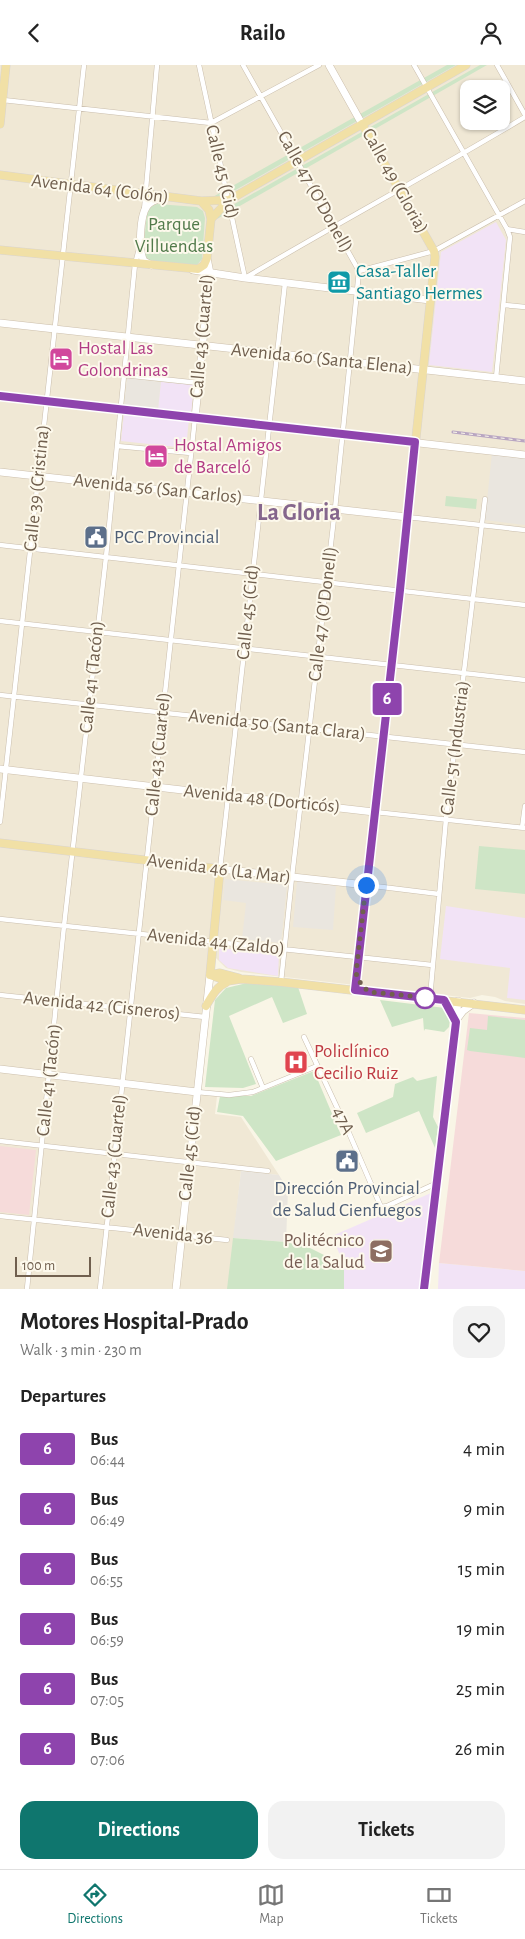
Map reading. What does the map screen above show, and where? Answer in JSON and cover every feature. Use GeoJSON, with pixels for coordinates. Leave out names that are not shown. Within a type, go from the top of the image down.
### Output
{"type":"FeatureCollection","features":[{"type":"Feature","properties":{"kind":"main road"},"geometry":{"type":"LineString","coordinates":[[211,219],[229,200],[466,65]]}},
{"type":"Feature","properties":{"kind":"main road"},"geometry":{"type":"LineString","coordinates":[[0,124],[5,67]]}},
{"type":"Feature","properties":{"kind":"main road","name":"Calle 49 (Gloria)"},"geometry":{"type":"LineString","coordinates":[[355,990],[357,957],[400,590],[435,257],[434,251],[362,124]]}},
{"type":"Feature","properties":{"kind":"main road","name":"Avenida 64 (Colón)"},"geometry":{"type":"LineString","coordinates":[[0,175],[201,201],[229,200]]}},
{"type":"Feature","properties":{"kind":"main road"},"geometry":{"type":"LineString","coordinates":[[201,201],[209,210],[211,219]]}},
{"type":"Feature","properties":{"kind":"main road","name":"Calle 43 (Cuartel)"},"geometry":{"type":"LineString","coordinates":[[207,258],[211,219]]}},
{"type":"Feature","properties":{"kind":"main road"},"geometry":{"type":"LineString","coordinates":[[0,250],[190,269],[198,269],[204,265],[207,258]]}},
{"type":"Feature","properties":{"kind":"main road","name":"Avenida 46 (La Mar)"},"geometry":{"type":"LineString","coordinates":[[0,843],[220,869]]}},
{"type":"Feature","properties":{"kind":"main road","name":"Calle 45 (Cid)"},"geometry":{"type":"LineString","coordinates":[[210,975],[220,869]]}},
{"type":"Feature","properties":{"kind":"main road"},"geometry":{"type":"LineString","coordinates":[[212,955],[228,978]]}},
{"type":"Feature","properties":{"kind":"main road"},"geometry":{"type":"LineString","coordinates":[[340,989],[350,982],[356,973]]}},
{"type":"Feature","properties":{"kind":"main road"},"geometry":{"type":"LineString","coordinates":[[356,973],[361,984],[370,992]]}},
{"type":"Feature","properties":{"kind":"main road"},"geometry":{"type":"LineString","coordinates":[[210,975],[458,1001],[525,1010]]}},
{"type":"Feature","properties":{"kind":"main road"},"geometry":{"type":"LineString","coordinates":[[206,1006],[215,991],[228,978]]}},
{"type":"Feature","properties":{"kind":"street","name":"Calle 39 (Cristina)"},"geometry":{"type":"LineString","coordinates":[[0,822],[3,770],[15,697],[84,65]]}},
{"type":"Feature","properties":{"kind":"street","name":"Calle 41 (Tacón)"},"geometry":{"type":"LineString","coordinates":[[27,1289],[64,926],[106,557],[135,264],[139,249],[143,213],[157,65]]}},
{"type":"Feature","properties":{"kind":"street","name":"Calle 45 (Cid)"},"geometry":{"type":"LineString","coordinates":[[199,65],[246,278]]}},
{"type":"Feature","properties":{"kind":"street","name":"Calle 47 (O'Donell)"},"geometry":{"type":"LineString","coordinates":[[243,65],[359,271],[336,509],[281,982]]}},
{"type":"Feature","properties":{"kind":"street"},"geometry":{"type":"LineString","coordinates":[[3,100],[211,123],[319,65]]}},
{"type":"Feature","properties":{"kind":"street","name":"Calle 49 (Gloria)"},"geometry":{"type":"LineString","coordinates":[[329,65],[362,124]]}},
{"type":"Feature","properties":{"kind":"street"},"geometry":{"type":"LineString","coordinates":[[414,65],[507,229],[510,243],[496,378]]}},
{"type":"Feature","properties":{"kind":"street"},"geometry":{"type":"LineString","coordinates":[[246,278],[334,225],[525,116],[497,65]]}},
{"type":"Feature","properties":{"kind":"street"},"geometry":{"type":"LineString","coordinates":[[143,213],[147,205],[165,197]]}},
{"type":"Feature","properties":{"kind":"street"},"geometry":{"type":"LineString","coordinates":[[359,271],[434,251],[525,201]]}},
{"type":"Feature","properties":{"kind":"street"},"geometry":{"type":"LineString","coordinates":[[507,229],[525,232]]}},
{"type":"Feature","properties":{"kind":"street"},"geometry":{"type":"LineString","coordinates":[[139,249],[144,261],[151,265]]}},
{"type":"Feature","properties":{"kind":"street","name":"Calle 43 (Cuartel)"},"geometry":{"type":"LineString","coordinates":[[100,1289],[203,346],[210,273],[207,258]]}},
{"type":"Feature","properties":{"kind":"street"},"geometry":{"type":"LineString","coordinates":[[190,269],[246,278],[430,300]]}},
{"type":"Feature","properties":{"kind":"street","name":"Calle 45 (Cid)"},"geometry":{"type":"LineString","coordinates":[[220,869],[285,283]]}},
{"type":"Feature","properties":{"kind":"street"},"geometry":{"type":"LineString","coordinates":[[504,305],[525,307]]}},
{"type":"Feature","properties":{"kind":"street","name":"Avenida 60 (Santa Elena)"},"geometry":{"type":"LineString","coordinates":[[0,323],[525,381]]}},
{"type":"Feature","properties":{"kind":"street"},"geometry":{"type":"LineString","coordinates":[[124,375],[199,383]]}},
{"type":"Feature","properties":{"kind":"street"},"geometry":{"type":"LineString","coordinates":[[0,396],[525,455]]}},
{"type":"Feature","properties":{"kind":"street"},"geometry":{"type":"LineString","coordinates":[[117,446],[191,453]]}},
{"type":"Feature","properties":{"kind":"street","name":"Avenida 56 (San Carlos)"},"geometry":{"type":"LineString","coordinates":[[0,471],[525,531]]}},
{"type":"Feature","properties":{"kind":"street","name":"Calle 51 (Industria)"},"geometry":{"type":"LineString","coordinates":[[430,998],[446,819],[485,499]]}},
{"type":"Feature","properties":{"kind":"street"},"geometry":{"type":"LineString","coordinates":[[0,545],[525,605]]}},
{"type":"Feature","properties":{"kind":"street"},"geometry":{"type":"LineString","coordinates":[[0,621],[525,680]]}},
{"type":"Feature","properties":{"kind":"street","name":"Avenida 50 (Santa Clara)"},"geometry":{"type":"LineString","coordinates":[[0,695],[525,753]]}},
{"type":"Feature","properties":{"kind":"street","name":"Avenida 48 (Dorticós)"},"geometry":{"type":"LineString","coordinates":[[3,770],[524,828]]}},
{"type":"Feature","properties":{"kind":"street"},"geometry":{"type":"LineString","coordinates":[[524,828],[525,806]]}},
{"type":"Feature","properties":{"kind":"street","name":"Avenida 46 (La Mar)"},"geometry":{"type":"LineString","coordinates":[[220,869],[439,894]]}},
{"type":"Feature","properties":{"kind":"street","name":"Avenida 44 (Zaldo)"},"geometry":{"type":"LineString","coordinates":[[0,919],[432,965]]}},
{"type":"Feature","properties":{"kind":"street","name":"Calle 45 (Cid)"},"geometry":{"type":"LineString","coordinates":[[176,1289],[210,975]]}},
{"type":"Feature","properties":{"kind":"street","name":"Avenida 42 (Cisneros)"},"geometry":{"type":"LineString","coordinates":[[0,995],[205,1017]]}},
{"type":"Feature","properties":{"kind":"street"},"geometry":{"type":"LineString","coordinates":[[444,1000],[456,1022]]}},
{"type":"Feature","properties":{"kind":"street"},"geometry":{"type":"LineString","coordinates":[[424,1289],[458,1001]]}},
{"type":"Feature","properties":{"kind":"street"},"geometry":{"type":"LineString","coordinates":[[456,1022],[463,1011],[474,1003]]}},
{"type":"Feature","properties":{"kind":"street","name":"47A"},"geometry":{"type":"LineString","coordinates":[[304,1037],[381,1207],[437,1183]]}},
{"type":"Feature","properties":{"kind":"street"},"geometry":{"type":"LineString","coordinates":[[251,1059],[263,1089]]}},
{"type":"Feature","properties":{"kind":"street"},"geometry":{"type":"LineString","coordinates":[[0,1069],[229,1095],[263,1089],[317,1065]]}},
{"type":"Feature","properties":{"kind":"street"},"geometry":{"type":"LineString","coordinates":[[0,1141],[268,1171]]}},
{"type":"Feature","properties":{"kind":"street","name":"Avenida 36"},"geometry":{"type":"LineString","coordinates":[[0,1216],[227,1240]]}},
{"type":"Feature","properties":{"kind":"shaded area"},"geometry":{"type":"Polygon","coordinates":[[[0,65],[525,65],[525,1004],[482,995],[470,998],[241,972],[226,968],[212,954],[197,1094],[217,1096],[215,1114],[241,1117],[279,1175],[241,1171],[228,1289],[0,1289],[0,65]]]}},
{"type":"Feature","properties":{"kind":"shaded area"},"geometry":{"type":"Polygon","coordinates":[[[496,222],[506,240],[492,372],[429,365],[441,252],[496,222]]]}},
{"type":"Feature","properties":{"kind":"shaded area"},"geometry":{"type":"Polygon","coordinates":[[[127,378],[161,382],[158,410],[124,407],[127,378]]]}},
{"type":"Feature","properties":{"kind":"shaded area"},"geometry":{"type":"Polygon","coordinates":[[[161,382],[194,385],[191,414],[158,410],[161,382]]]}},
{"type":"Feature","properties":{"kind":"shaded area"},"geometry":{"type":"Polygon","coordinates":[[[124,413],[189,419],[186,448],[121,441],[124,413]]]}},
{"type":"Feature","properties":{"kind":"shaded area"},"geometry":{"type":"Polygon","coordinates":[[[492,453],[525,457],[525,525],[485,520],[492,453]]]}},
{"type":"Feature","properties":{"kind":"shaded area"},"geometry":{"type":"Polygon","coordinates":[[[225,879],[287,885],[281,943],[242,939],[246,903],[223,900],[225,879]]]}},
{"type":"Feature","properties":{"kind":"shaded area"},"geometry":{"type":"Polygon","coordinates":[[[297,881],[336,886],[333,930],[293,927],[297,881]]]}},
{"type":"Feature","properties":{"kind":"shaded area"},"geometry":{"type":"Polygon","coordinates":[[[446,906],[525,918],[525,1000],[507,998],[510,968],[440,959],[446,906]]]}},
{"type":"Feature","properties":{"kind":"shaded area"},"geometry":{"type":"Polygon","coordinates":[[[219,948],[279,954],[278,976],[228,968],[219,960],[219,948]]]}},
{"type":"Feature","properties":{"kind":"shaded area"},"geometry":{"type":"Polygon","coordinates":[[[469,1013],[525,1018],[525,1271],[439,1263],[469,1013]]]}},
{"type":"Feature","properties":{"kind":"shaded area"},"geometry":{"type":"Polygon","coordinates":[[[0,1146],[36,1150],[29,1215],[0,1212],[0,1146]]]}},
{"type":"Feature","properties":{"kind":"shaded area"},"geometry":{"type":"Polygon","coordinates":[[[241,1171],[279,1175],[288,1190],[286,1242],[233,1238],[241,1171]]]}},
{"type":"Feature","properties":{"kind":"shaded area","name":"Politécnico de la Salud"},"geometry":{"type":"Polygon","coordinates":[[[431,1193],[419,1289],[344,1289],[344,1265],[332,1236],[431,1193]]]}},
{"type":"Feature","properties":{"kind":"shaded area"},"geometry":{"type":"Polygon","coordinates":[[[439,1263],[525,1271],[525,1289],[438,1289],[439,1263]]]}},
{"type":"Feature","properties":{"kind":"green space"},"geometry":{"type":"Polygon","coordinates":[[[447,65],[456,65],[232,192],[216,199],[211,198],[447,65]]]}},
{"type":"Feature","properties":{"kind":"green space"},"geometry":{"type":"Polygon","coordinates":[[[480,65],[487,65],[217,219],[220,212],[480,65]]]}},
{"type":"Feature","properties":{"kind":"green space","name":"Parque Villuendas"},"geometry":{"type":"Polygon","coordinates":[[[157,204],[197,207],[203,211],[205,218],[202,259],[196,266],[152,262],[146,258],[143,252],[147,213],[150,207],[157,204]]]}},
{"type":"Feature","properties":{"kind":"green space"},"geometry":{"type":"Polygon","coordinates":[[[446,496],[477,499],[476,509],[445,506],[446,496]]]}},
{"type":"Feature","properties":{"kind":"green space"},"geometry":{"type":"Polygon","coordinates":[[[479,846],[525,850],[525,894],[475,889],[479,846]]]}},
{"type":"Feature","properties":{"kind":"green space"},"geometry":{"type":"Polygon","coordinates":[[[247,983],[298,987],[307,1014],[283,1023],[272,997],[229,1016],[256,1084],[243,1088],[205,1087],[215,1000],[226,988],[247,983]]]}},
{"type":"Feature","properties":{"kind":"green space"},"geometry":{"type":"Polygon","coordinates":[[[380,1000],[445,1008],[450,1019],[449,1027],[444,1032],[425,1029],[424,1031],[423,1018],[392,1027],[380,1000]]]}},
{"type":"Feature","properties":{"kind":"green space"},"geometry":{"type":"Polygon","coordinates":[[[488,1016],[525,1020],[525,1058],[467,1050],[470,1028],[487,1030],[488,1016]]]}},
{"type":"Feature","properties":{"kind":"green space"},"geometry":{"type":"Polygon","coordinates":[[[314,1071],[341,1135],[276,1161],[243,1116],[217,1112],[220,1096],[251,1096],[314,1071]]]}},
{"type":"Feature","properties":{"kind":"green space"},"geometry":{"type":"Polygon","coordinates":[[[437,1076],[433,1117],[438,1127],[435,1148],[419,1111],[366,1133],[357,1113],[393,1097],[395,1084],[413,1077],[417,1081],[437,1076]]]}},
{"type":"Feature","properties":{"kind":"green space"},"geometry":{"type":"Polygon","coordinates":[[[233,1238],[286,1242],[310,1248],[344,1265],[344,1289],[227,1289],[233,1238]]]}},
{"type":"Feature","properties":{"kind":"railway"},"geometry":{"type":"LineString","coordinates":[[453,432],[525,441]]}},
{"type":"Feature","properties":{"kind":"bus line","name":"6"},"geometry":{"type":"LineString","coordinates":[[0,396],[415,442],[400,590],[357,957],[355,990],[444,1000],[456,1022],[424,1289]]}},
{"type":"Feature","properties":{"kind":"place","name":"Casa-Taller Santiago Hermes"},"geometry":{"type":"Point","coordinates":[339,282]}},
{"type":"Feature","properties":{"kind":"place","name":"Hostal Las Golondrinas"},"geometry":{"type":"Point","coordinates":[61,359]}},
{"type":"Feature","properties":{"kind":"place","name":"Hostal Amigos de Barceló"},"geometry":{"type":"Point","coordinates":[156,456]}},
{"type":"Feature","properties":{"kind":"place","name":"PCC Provincial"},"geometry":{"type":"Point","coordinates":[96,537]}},
{"type":"Feature","properties":{"kind":"place","name":"Policlínico Cecilio Ruiz"},"geometry":{"type":"Point","coordinates":[296,1062]}},
{"type":"Feature","properties":{"kind":"place","name":"Dirección Provincial de Salud Cienfuegos"},"geometry":{"type":"Point","coordinates":[347,1161]}},
{"type":"Feature","properties":{"kind":"place","name":"Politécnico de la Salud"},"geometry":{"type":"Point","coordinates":[381,1251]}},
{"type":"Feature","properties":{"kind":"district","name":"La Gloria"},"geometry":{"type":"Point","coordinates":[299,513]}},
{"type":"Feature","properties":{"kind":"route"},"geometry":{"type":"LineString","coordinates":[[366,885],[356,973],[361,984],[370,992],[430,998],[425,998]]}}]}
